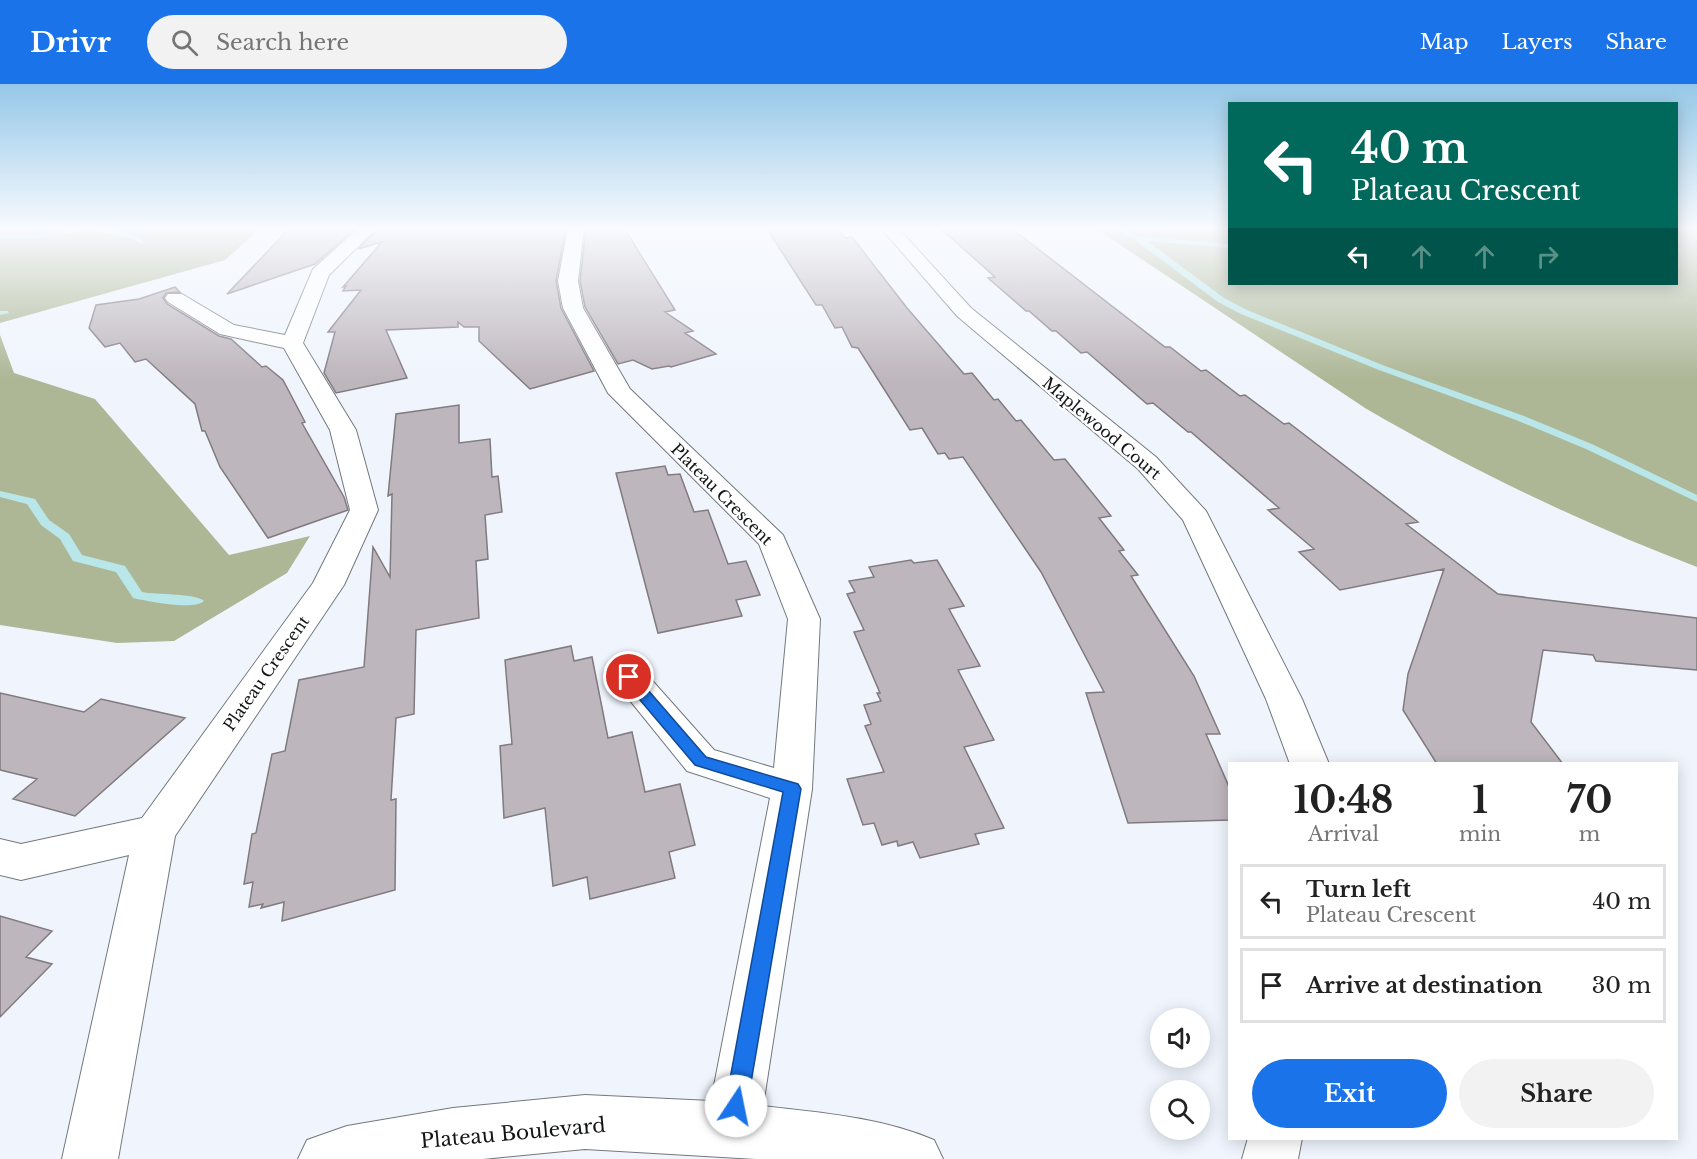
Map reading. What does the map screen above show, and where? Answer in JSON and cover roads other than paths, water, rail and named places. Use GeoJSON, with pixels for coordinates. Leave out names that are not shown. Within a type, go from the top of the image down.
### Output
{"type":"FeatureCollection","features":[{"type":"Feature","properties":{"kind":"street"},"geometry":{"type":"LineString","coordinates":[[175,298],[227,330],[292,343],[318,278]]}},
{"type":"Feature","properties":{"kind":"street","name":"Plateau Crescent"},"geometry":{"type":"LineString","coordinates":[[568,278],[573,308],[620,393],[773,541],[804,619],[792,789],[732,1129]]}},
{"type":"Feature","properties":{"kind":"street","name":"Maplewood Court"},"geometry":{"type":"LineString","coordinates":[[934,278],[964,312],[1147,463],[1196,517],[1284,699],[1309,762]]}},
{"type":"Feature","properties":{"kind":"street","name":"Plateau Crescent"},"geometry":{"type":"LineString","coordinates":[[90,1159],[155,832],[328,585],[363,513],[343,430],[292,343]]}},
{"type":"Feature","properties":{"kind":"street"},"geometry":{"type":"LineString","coordinates":[[629,677],[701,761],[792,789]]}},
{"type":"Feature","properties":{"kind":"street"},"geometry":{"type":"LineString","coordinates":[[0,857],[21,862],[155,832]]}},
{"type":"Feature","properties":{"kind":"street","name":"Plateau Boulevard"},"geometry":{"type":"LineString","coordinates":[[326,1159],[347,1153],[453,1135],[585,1122],[732,1129],[854,1144],[915,1159]]}},
{"type":"Feature","properties":{"kind":"street"},"geometry":{"type":"LineString","coordinates":[[1270,1159],[1275,1140]]}},
{"type":"Feature","properties":{"kind":"waterway"},"geometry":{"type":"LineString","coordinates":[[1192,278],[1221,300],[1244,312],[1382,368],[1520,418],[1590,447],[1697,499]]}},
{"type":"Feature","properties":{"kind":"waterway"},"geometry":{"type":"LineString","coordinates":[[0,313],[5,313]]}},
{"type":"Feature","properties":{"kind":"waterway"},"geometry":{"type":"LineString","coordinates":[[0,494],[31,501],[45,522],[65,537],[77,558],[121,569],[138,595],[156,599],[197,601]]}}]}
